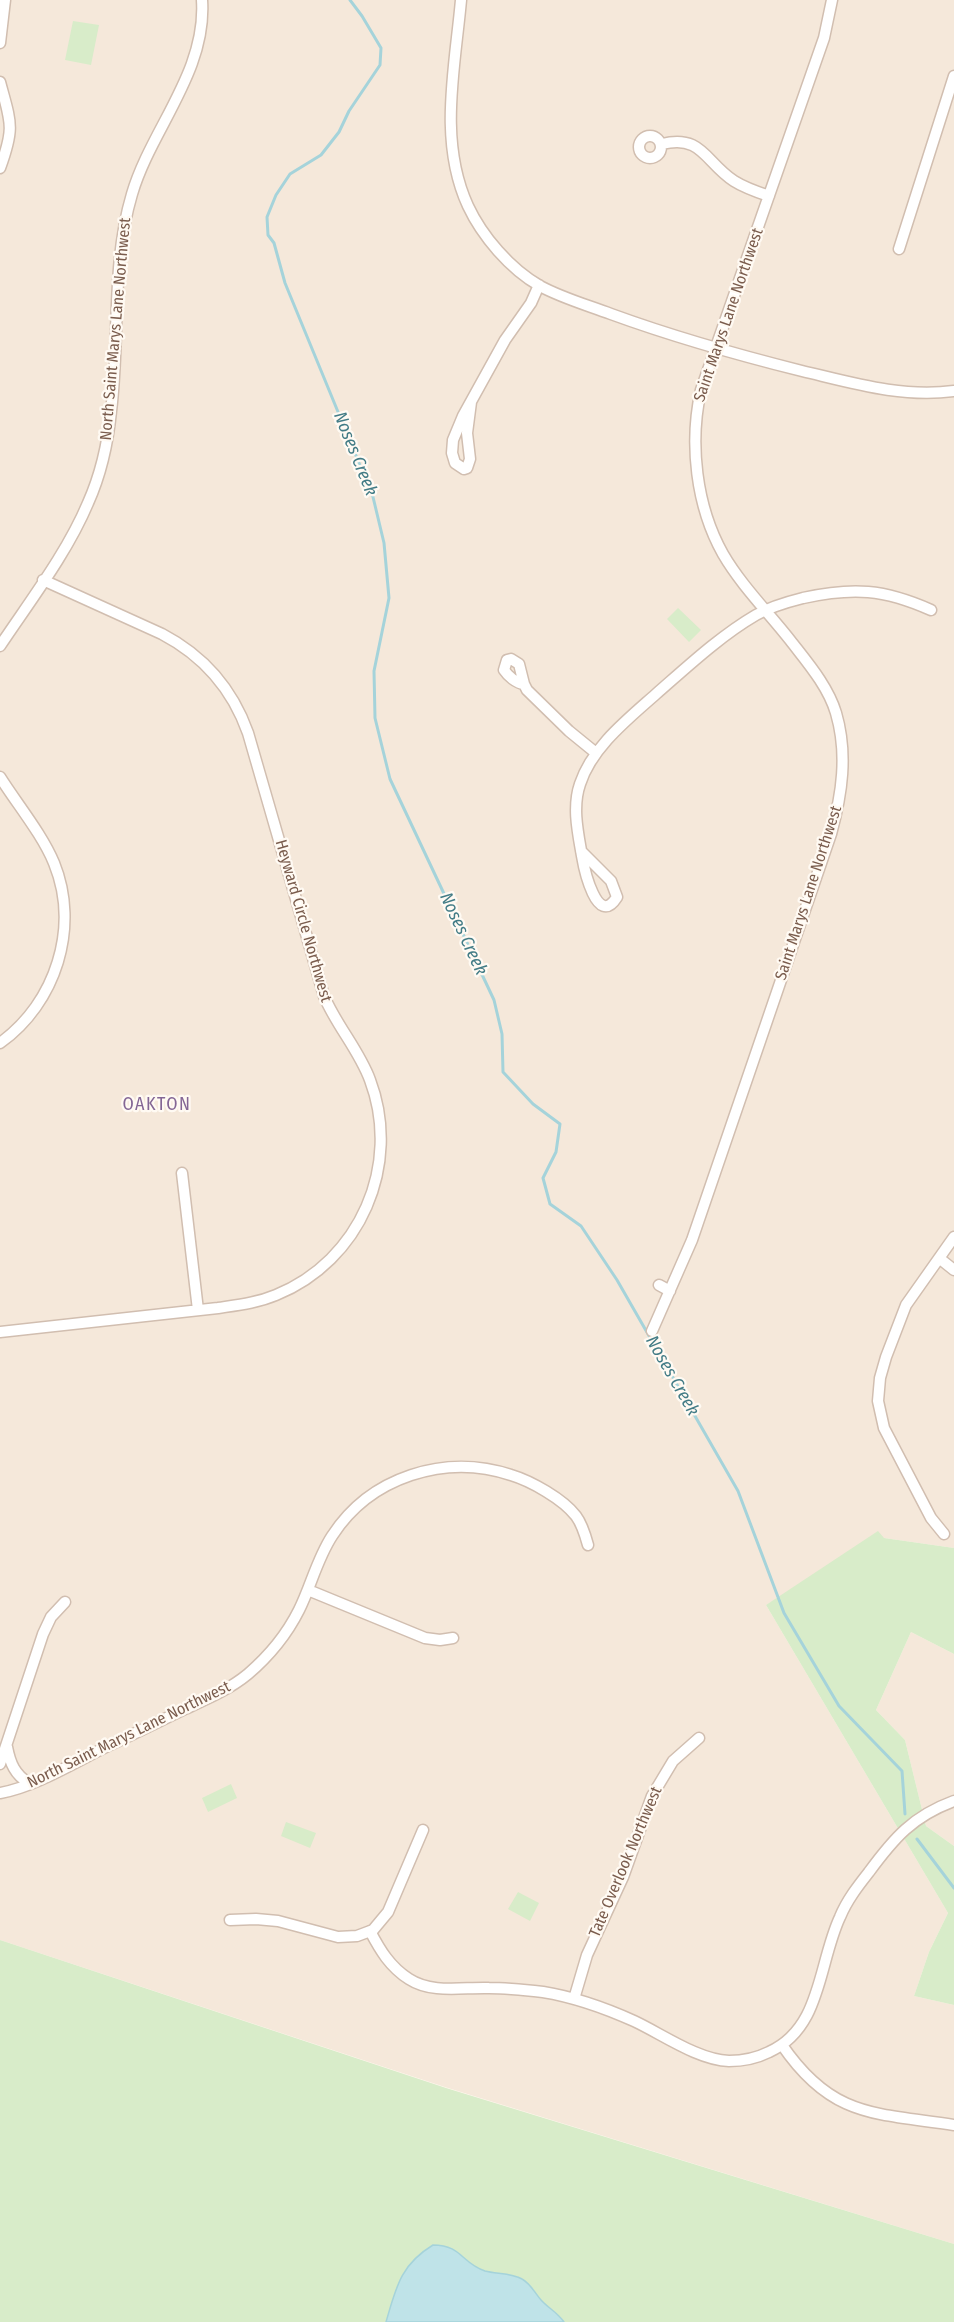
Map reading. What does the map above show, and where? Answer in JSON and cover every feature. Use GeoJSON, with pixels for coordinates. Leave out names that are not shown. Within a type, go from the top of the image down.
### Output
{"type":"FeatureCollection","features":[{"type":"Feature","properties":{"kind":"street"},"geometry":{"type":"LineString","coordinates":[[0,43],[5,0]]}},
{"type":"Feature","properties":{"kind":"street","name":"North Saint Marys Lane Northwest"},"geometry":{"type":"LineString","coordinates":[[0,646],[81,519],[92,494],[102,459],[111,410],[121,249],[127,213],[141,167],[190,67],[201,24],[202,0]]}},
{"type":"Feature","properties":{"kind":"street"},"geometry":{"type":"LineString","coordinates":[[461,0],[451,123],[456,172],[468,207],[477,222],[511,263],[539,285],[555,293],[716,349],[874,388],[924,393],[954,391]]}},
{"type":"Feature","properties":{"kind":"street","name":"Saint Marys Lane Northwest"},"geometry":{"type":"LineString","coordinates":[[652,1331],[688,1250],[703,1209],[831,834],[841,792],[842,746],[833,705],[811,667],[739,578],[722,552],[709,518],[698,474],[694,443],[697,409],[824,38],[832,0]]}},
{"type":"Feature","properties":{"kind":"street"},"geometry":{"type":"LineString","coordinates":[[899,249],[954,76]]}},
{"type":"Feature","properties":{"kind":"street"},"geometry":{"type":"LineString","coordinates":[[0,82],[11,129],[10,141],[0,168]]}},
{"type":"Feature","properties":{"kind":"street"},"geometry":{"type":"LineString","coordinates":[[662,144],[677,141],[691,144],[734,181],[770,196]]}},
{"type":"Feature","properties":{"kind":"street"},"geometry":{"type":"LineString","coordinates":[[471,402],[467,433],[470,459],[467,468],[464,469],[455,463],[453,440],[456,430],[471,402],[505,340],[531,303],[539,285]]}},
{"type":"Feature","properties":{"kind":"street","name":"Heyward Circle Northwest"},"geometry":{"type":"LineString","coordinates":[[0,1332],[198,1310],[249,1303],[277,1295],[322,1268],[347,1243],[361,1220],[377,1177],[381,1144],[378,1108],[370,1080],[324,996],[248,732],[238,706],[226,687],[198,657],[173,639],[43,580]]}},
{"type":"Feature","properties":{"kind":"street"},"geometry":{"type":"LineString","coordinates":[[581,851],[611,881],[616,897],[613,904],[607,906],[600,904],[587,880],[581,851],[577,826],[577,796],[584,774],[596,753],[625,723],[666,685],[729,635],[766,610],[814,596],[844,591],[863,590],[898,596],[931,610]]}},
{"type":"Feature","properties":{"kind":"street"},"geometry":{"type":"LineString","coordinates":[[524,684],[527,690],[569,731],[596,753]]}},
{"type":"Feature","properties":{"kind":"street"},"geometry":{"type":"LineString","coordinates":[[0,777],[54,862],[61,885],[65,919],[59,960],[45,994],[21,1025],[0,1043]]}},
{"type":"Feature","properties":{"kind":"street"},"geometry":{"type":"LineString","coordinates":[[182,1173],[198,1310]]}},
{"type":"Feature","properties":{"kind":"street"},"geometry":{"type":"LineString","coordinates":[[944,1534],[931,1518],[884,1428],[878,1401],[880,1378],[886,1357],[906,1305],[954,1237]]}},
{"type":"Feature","properties":{"kind":"street"},"geometry":{"type":"LineString","coordinates":[[939,1258],[954,1270]]}},
{"type":"Feature","properties":{"kind":"street"},"geometry":{"type":"LineString","coordinates":[[659,1285],[670,1290]]}},
{"type":"Feature","properties":{"kind":"street","name":"North Saint Marys Lane Northwest"},"geometry":{"type":"LineString","coordinates":[[0,1793],[29,1784],[236,1683],[260,1664],[293,1621],[332,1536],[354,1509],[383,1487],[399,1479],[431,1469],[448,1467],[498,1470],[531,1483],[574,1514],[581,1524],[588,1545]]}},
{"type":"Feature","properties":{"kind":"street"},"geometry":{"type":"LineString","coordinates":[[308,1590],[425,1638],[440,1640],[453,1638]]}},
{"type":"Feature","properties":{"kind":"street"},"geometry":{"type":"LineString","coordinates":[[0,1764],[43,1634],[51,1617],[65,1602]]}},
{"type":"Feature","properties":{"kind":"street","name":"Tate Overlook Northwest"},"geometry":{"type":"LineString","coordinates":[[574,1999],[587,1955],[623,1877],[652,1796],[673,1761],[699,1738]]}},
{"type":"Feature","properties":{"kind":"street"},"geometry":{"type":"LineString","coordinates":[[7,1744],[11,1763],[16,1773],[29,1784]]}},
{"type":"Feature","properties":{"kind":"street"},"geometry":{"type":"LineString","coordinates":[[369,1931],[393,1966],[411,1980],[425,1986],[505,1988],[548,1993],[574,1999],[620,2015],[695,2051],[721,2060],[754,2058],[794,2037],[808,2015],[837,1925],[854,1892],[891,1842],[925,1814],[954,1801]]}},
{"type":"Feature","properties":{"kind":"street"},"geometry":{"type":"LineString","coordinates":[[230,1920],[278,1921],[338,1936],[357,1936],[369,1931],[377,1927],[388,1912],[423,1830]]}},
{"type":"Feature","properties":{"kind":"street"},"geometry":{"type":"LineString","coordinates":[[782,2045],[807,2078],[840,2101],[877,2113],[954,2125]]}},
{"type":"Feature","properties":{"kind":"shaded area"},"geometry":{"type":"Polygon","coordinates":[[[0,0],[954,0],[954,1548],[884,1538],[766,1605],[948,1913],[929,1952],[914,1996],[954,2005],[954,2244],[445,2087],[0,1940],[0,0]]]}},
{"type":"Feature","properties":{"kind":"shaded area"},"geometry":{"type":"Polygon","coordinates":[[[911,1632],[954,1654],[954,1846],[926,1826],[905,1740],[876,1710],[911,1632]]]}},
{"type":"Feature","properties":{"kind":"green space"},"geometry":{"type":"Polygon","coordinates":[[[73,21],[99,25],[91,65],[65,60],[73,21]]]}},
{"type":"Feature","properties":{"kind":"green space"},"geometry":{"type":"Polygon","coordinates":[[[678,608],[701,630],[689,642],[667,619],[678,608]]]}},
{"type":"Feature","properties":{"kind":"green space"},"geometry":{"type":"Polygon","coordinates":[[[878,1531],[884,1538],[954,1548],[954,1654],[911,1632],[876,1710],[905,1740],[926,1826],[954,1846],[954,2005],[914,1996],[929,1952],[948,1913],[766,1605],[878,1531]]]}},
{"type":"Feature","properties":{"kind":"green space"},"geometry":{"type":"Polygon","coordinates":[[[231,1784],[237,1798],[208,1812],[202,1798],[231,1784]]]}},
{"type":"Feature","properties":{"kind":"green space"},"geometry":{"type":"Polygon","coordinates":[[[286,1822],[316,1833],[310,1848],[281,1836],[286,1822]]]}},
{"type":"Feature","properties":{"kind":"green space"},"geometry":{"type":"Polygon","coordinates":[[[518,1892],[539,1903],[530,1921],[508,1909],[518,1892]]]}},
{"type":"Feature","properties":{"kind":"green space"},"geometry":{"type":"Polygon","coordinates":[[[0,1940],[446,2088],[954,2244],[954,2322],[564,2322],[522,2279],[477,2268],[456,2251],[433,2245],[391,2306],[386,2322],[0,2322],[0,1940]]]}},
{"type":"Feature","properties":{"kind":"water"},"geometry":{"type":"Polygon","coordinates":[[[433,2245],[456,2251],[477,2268],[522,2279],[564,2322],[386,2322],[406,2269],[433,2245]]]}},
{"type":"Feature","properties":{"kind":"waterway","name":"Noses Creek"},"geometry":{"type":"LineString","coordinates":[[350,0],[381,48],[380,65],[349,111],[339,132],[321,155],[290,174],[276,195],[267,217],[268,235],[274,243],[285,283],[373,497],[384,543],[389,598],[374,671],[375,718],[390,779],[494,1000],[502,1034],[503,1072],[533,1104],[560,1124],[556,1152],[543,1178],[550,1204],[581,1226],[617,1280],[738,1491],[784,1613],[839,1706],[902,1771],[905,1814]]}},
{"type":"Feature","properties":{"kind":"waterway","name":"Noses Creek"},"geometry":{"type":"LineString","coordinates":[[917,1839],[954,1888]]}},
{"type":"Feature","properties":{"kind":"district","name":"OAKTON"},"geometry":{"type":"Point","coordinates":[157,1105]}}]}
